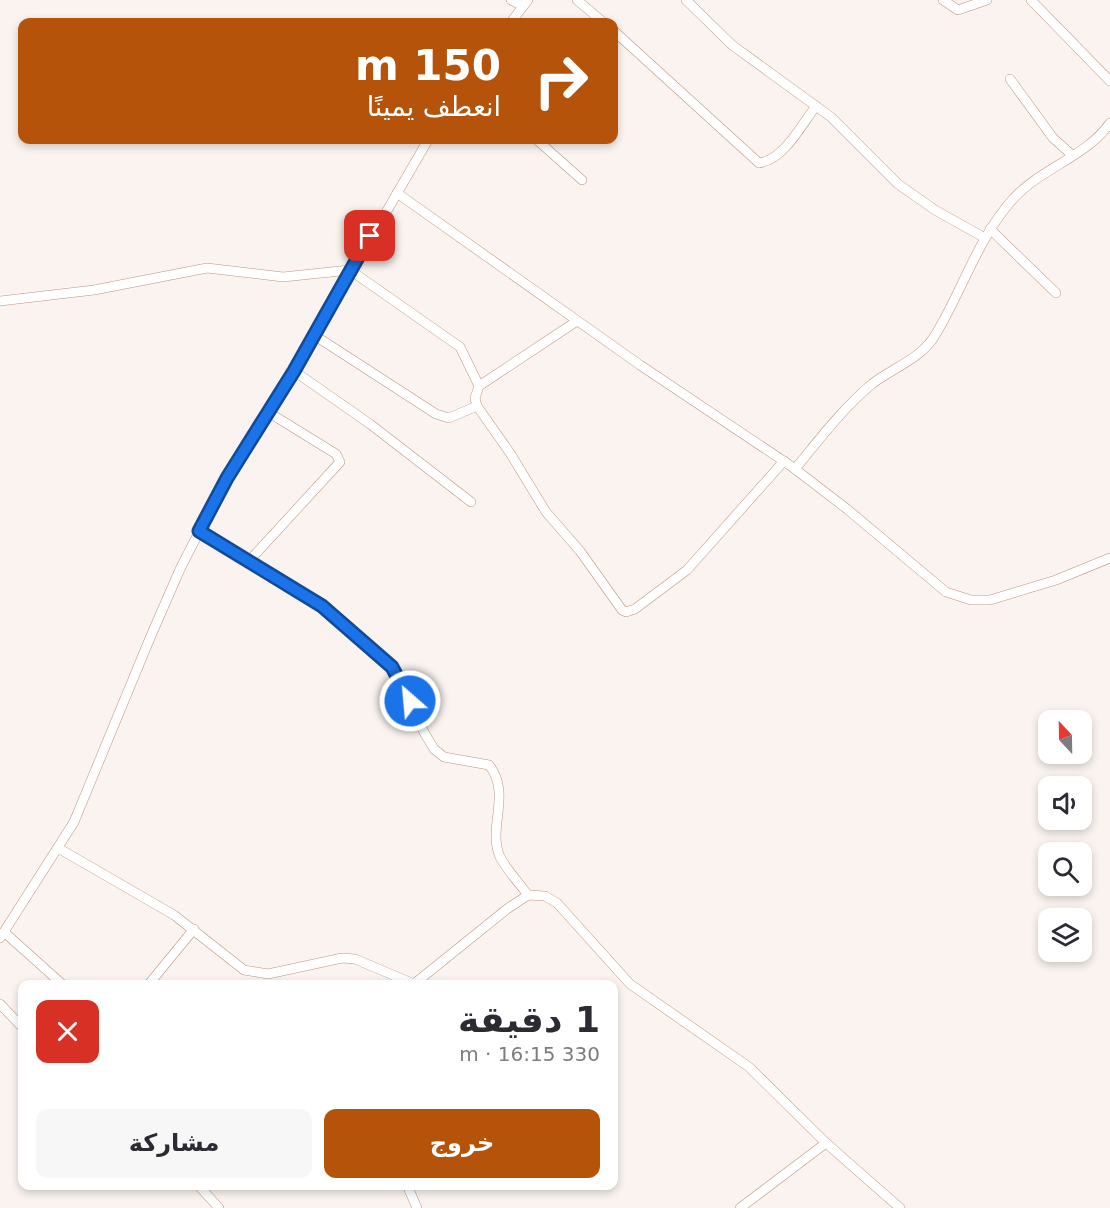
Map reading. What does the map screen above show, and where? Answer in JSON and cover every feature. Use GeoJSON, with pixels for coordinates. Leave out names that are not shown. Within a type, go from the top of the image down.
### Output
{"type":"FeatureCollection","features":[{"type":"Feature","properties":{"kind":"street"},"geometry":{"type":"LineString","coordinates":[[512,0],[525,3],[514,18]]}},
{"type":"Feature","properties":{"kind":"street"},"geometry":{"type":"LineString","coordinates":[[577,0],[598,18]]}},
{"type":"Feature","properties":{"kind":"street"},"geometry":{"type":"LineString","coordinates":[[686,0],[732,45],[816,106],[855,139],[898,184],[935,210],[985,238]]}},
{"type":"Feature","properties":{"kind":"street"},"geometry":{"type":"LineString","coordinates":[[943,0],[958,10],[987,0]]}},
{"type":"Feature","properties":{"kind":"street"},"geometry":{"type":"LineString","coordinates":[[1034,1],[1110,81]]}},
{"type":"Feature","properties":{"kind":"street"},"geometry":{"type":"LineString","coordinates":[[618,35],[759,163],[775,156],[786,146],[816,106]]}},
{"type":"Feature","properties":{"kind":"street"},"geometry":{"type":"LineString","coordinates":[[1010,79],[1053,138],[1072,155]]}},
{"type":"Feature","properties":{"kind":"street"},"geometry":{"type":"LineString","coordinates":[[795,469],[840,415],[873,383],[933,339],[990,229],[1014,198],[1039,176],[1096,139],[1110,123]]}},
{"type":"Feature","properties":{"kind":"street"},"geometry":{"type":"LineString","coordinates":[[57,980],[2,935],[74,822],[150,638],[199,531],[227,478],[294,371],[350,270],[426,144]]}},
{"type":"Feature","properties":{"kind":"street"},"geometry":{"type":"LineString","coordinates":[[542,144],[582,180]]}},
{"type":"Feature","properties":{"kind":"street"},"geometry":{"type":"LineString","coordinates":[[396,193],[577,321],[784,461],[847,509],[933,583],[959,598],[981,600],[1006,596],[1056,580],[1110,558]]}},
{"type":"Feature","properties":{"kind":"street"},"geometry":{"type":"LineString","coordinates":[[990,229],[1056,293]]}},
{"type":"Feature","properties":{"kind":"street"},"geometry":{"type":"LineString","coordinates":[[0,301],[94,290],[207,268],[283,278],[350,270],[460,347],[479,386]]}},
{"type":"Feature","properties":{"kind":"street"},"geometry":{"type":"LineString","coordinates":[[577,321],[479,386],[476,391],[477,406],[510,453],[546,512],[580,551],[626,612],[634,609],[687,570],[784,461]]}},
{"type":"Feature","properties":{"kind":"street"},"geometry":{"type":"LineString","coordinates":[[314,335],[436,414],[448,418],[477,406]]}},
{"type":"Feature","properties":{"kind":"street"},"geometry":{"type":"LineString","coordinates":[[294,371],[370,424],[471,502]]}},
{"type":"Feature","properties":{"kind":"street"},"geometry":{"type":"LineString","coordinates":[[250,560],[340,462],[336,454],[268,412]]}},
{"type":"Feature","properties":{"kind":"street"},"geometry":{"type":"LineString","coordinates":[[199,531],[322,606],[392,667],[434,748],[453,760],[484,763],[492,769],[500,781],[498,843],[500,856],[528,895]]}},
{"type":"Feature","properties":{"kind":"street"},"geometry":{"type":"LineString","coordinates":[[58,848],[174,915],[244,970],[268,974],[342,958],[355,959],[405,980]]}},
{"type":"Feature","properties":{"kind":"street"},"geometry":{"type":"LineString","coordinates":[[419,980],[507,909],[528,895],[545,896],[557,903],[630,984],[749,1067],[826,1143],[900,1208]]}},
{"type":"Feature","properties":{"kind":"street"},"geometry":{"type":"LineString","coordinates":[[152,980],[194,929]]}},
{"type":"Feature","properties":{"kind":"street"},"geometry":{"type":"LineString","coordinates":[[0,1004],[18,1023]]}},
{"type":"Feature","properties":{"kind":"street"},"geometry":{"type":"LineString","coordinates":[[740,1208],[826,1143]]}},
{"type":"Feature","properties":{"kind":"street"},"geometry":{"type":"LineString","coordinates":[[203,1190],[219,1208]]}},
{"type":"Feature","properties":{"kind":"street"},"geometry":{"type":"LineString","coordinates":[[409,1190],[417,1208]]}},
{"type":"Feature","properties":{"kind":"route"},"geometry":{"type":"LineString","coordinates":[[370,236],[294,371],[227,478],[199,531],[322,606],[392,667],[410,701]]}}]}
